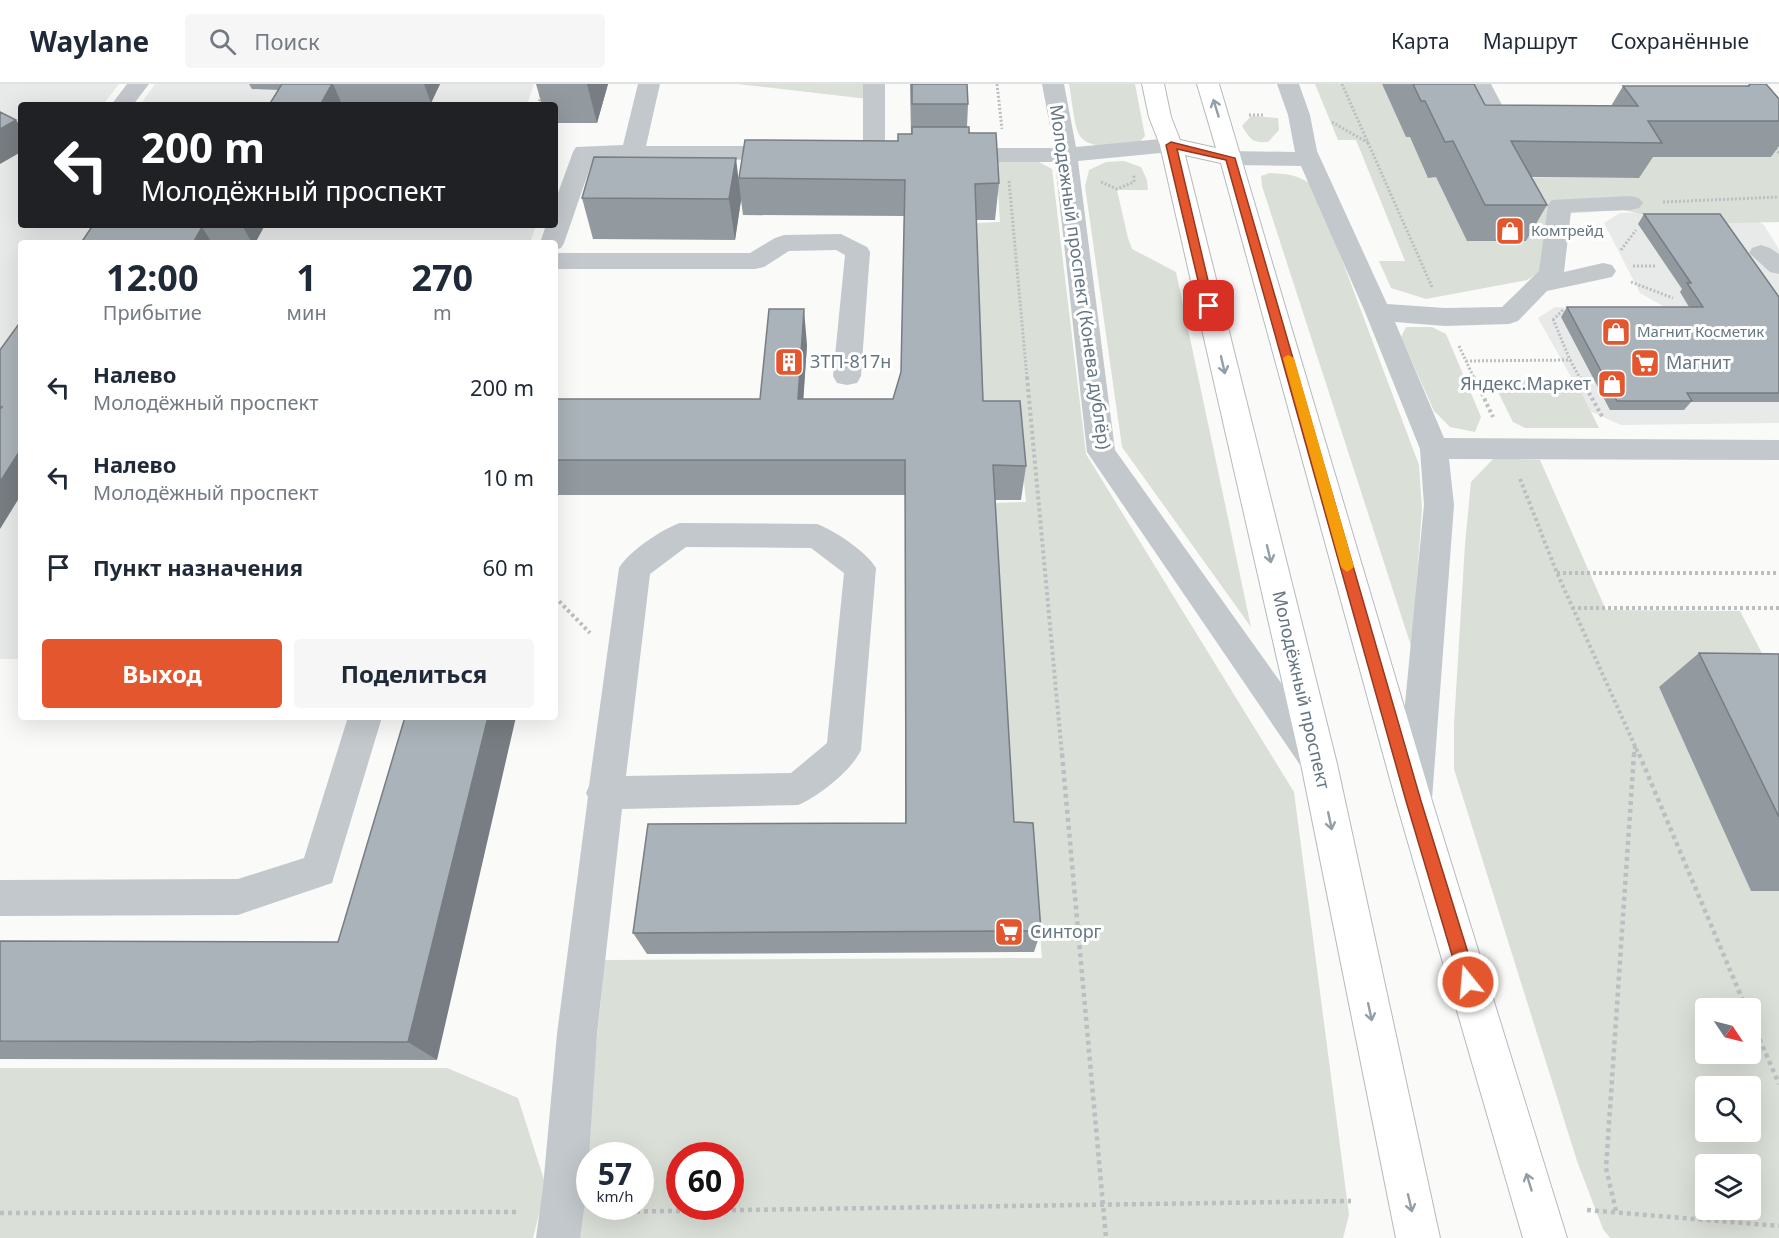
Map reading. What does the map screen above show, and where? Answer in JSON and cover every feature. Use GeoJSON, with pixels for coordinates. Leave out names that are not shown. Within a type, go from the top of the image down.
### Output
{"type":"FeatureCollection","features":[{"type":"Feature","properties":{"kind":"main road","name":"Молодёжный проспект"},"geometry":{"type":"LineString","coordinates":[[1153,84],[1171,145],[1318,764],[1418,1238]]}},
{"type":"Feature","properties":{"kind":"main road"},"geometry":{"type":"LineString","coordinates":[[1208,84],[1414,801],[1545,1238]]}},
{"type":"Feature","properties":{"kind":"main road"},"geometry":{"type":"LineString","coordinates":[[1171,145],[1230,158]]}},
{"type":"Feature","properties":{"kind":"street"},"geometry":{"type":"LineString","coordinates":[[124,102],[138,84]]}},
{"type":"Feature","properties":{"kind":"street"},"geometry":{"type":"LineString","coordinates":[[633,152],[648,84]]}},
{"type":"Feature","properties":{"kind":"street"},"geometry":{"type":"LineString","coordinates":[[851,154],[886,154],[874,84]]}},
{"type":"Feature","properties":{"kind":"street","name":"Молодежный проспект (Конева дублёр)"},"geometry":{"type":"LineString","coordinates":[[1053,84],[1066,155],[1101,452],[1318,764]]}},
{"type":"Feature","properties":{"kind":"street"},"geometry":{"type":"LineString","coordinates":[[1288,84],[1310,159],[1378,312],[1434,449],[1438,505],[1414,801]]}},
{"type":"Feature","properties":{"kind":"street"},"geometry":{"type":"LineString","coordinates":[[1480,84],[1495,112],[1554,111]]}},
{"type":"Feature","properties":{"kind":"street"},"geometry":{"type":"LineString","coordinates":[[930,154],[1066,155],[1171,145]]}},
{"type":"Feature","properties":{"kind":"street"},"geometry":{"type":"LineString","coordinates":[[558,226],[584,152],[805,153]]}},
{"type":"Feature","properties":{"kind":"street"},"geometry":{"type":"LineString","coordinates":[[1230,158],[1310,159]]}},
{"type":"Feature","properties":{"kind":"street"},"geometry":{"type":"LineString","coordinates":[[1378,312],[1445,317],[1509,315],[1551,273],[1560,205],[1632,203]]}},
{"type":"Feature","properties":{"kind":"street"},"geometry":{"type":"LineString","coordinates":[[558,261],[754,261],[784,243],[841,242],[858,252],[847,376]]}},
{"type":"Feature","properties":{"kind":"street"},"geometry":{"type":"LineString","coordinates":[[1539,285],[1609,264]]}},
{"type":"Feature","properties":{"kind":"street"},"geometry":{"type":"LineString","coordinates":[[1434,449],[1507,446],[1621,449],[1723,460],[1779,450]]}},
{"type":"Feature","properties":{"kind":"street"},"geometry":{"type":"LineString","coordinates":[[560,1225],[572,1074],[604,793],[635,568],[680,535],[817,536],[860,568],[844,750],[798,789],[604,793]]}},
{"type":"Feature","properties":{"kind":"street"},"geometry":{"type":"LineString","coordinates":[[0,898],[238,897],[319,872],[363,720]]}},
{"type":"Feature","properties":{"kind":"path"},"geometry":{"type":"LineString","coordinates":[[539,102],[545,84]]}},
{"type":"Feature","properties":{"kind":"path"},"geometry":{"type":"LineString","coordinates":[[997,84],[1007,155],[1106,1238]]}},
{"type":"Feature","properties":{"kind":"path"},"geometry":{"type":"LineString","coordinates":[[1342,84],[1371,145],[1445,317],[1507,446],[1557,573],[1635,745],[1742,998]]}},
{"type":"Feature","properties":{"kind":"path"},"geometry":{"type":"LineString","coordinates":[[1331,121],[1371,145]]}},
{"type":"Feature","properties":{"kind":"path"},"geometry":{"type":"LineString","coordinates":[[1773,144],[1779,153]]}},
{"type":"Feature","properties":{"kind":"path"},"geometry":{"type":"LineString","coordinates":[[1673,298],[1609,264],[1636,231],[1632,203],[1779,197]]}},
{"type":"Feature","properties":{"kind":"path"},"geometry":{"type":"LineString","coordinates":[[1539,285],[1570,360],[1621,449]]}},
{"type":"Feature","properties":{"kind":"path"},"geometry":{"type":"LineString","coordinates":[[1466,361],[1570,360]]}},
{"type":"Feature","properties":{"kind":"path"},"geometry":{"type":"LineString","coordinates":[[1557,573],[1779,573]]}},
{"type":"Feature","properties":{"kind":"path"},"geometry":{"type":"LineString","coordinates":[[1572,608],[1779,608]]}},
{"type":"Feature","properties":{"kind":"path"},"geometry":{"type":"LineString","coordinates":[[1616,1211],[1606,1168],[1635,745]]}},
{"type":"Feature","properties":{"kind":"path"},"geometry":{"type":"LineString","coordinates":[[1761,1042],[1779,1084]]}},
{"type":"Feature","properties":{"kind":"path"},"geometry":{"type":"LineString","coordinates":[[0,1213],[560,1225],[1102,1205],[1351,1201]]}},
{"type":"Feature","properties":{"kind":"path"},"geometry":{"type":"LineString","coordinates":[[1587,1210],[1779,1226]]}},
{"type":"Feature","properties":{"kind":"shaded area"},"geometry":{"type":"Polygon","coordinates":[[[0,84],[119,84],[105,102],[18,102],[18,228],[535,228],[531,240],[18,240],[18,659],[0,659],[0,84]]]}},
{"type":"Feature","properties":{"kind":"shaded area"},"geometry":{"type":"Polygon","coordinates":[[[155,84],[534,84],[528,102],[142,102],[155,84]]]}},
{"type":"Feature","properties":{"kind":"shaded area"},"geometry":{"type":"Polygon","coordinates":[[[737,84],[867,84],[868,99],[737,84]]]}},
{"type":"Feature","properties":{"kind":"shaded area"},"geometry":{"type":"Polygon","coordinates":[[[1069,84],[1135,84],[1145,136],[1134,148],[1088,142],[1077,130],[1069,84]]]}},
{"type":"Feature","properties":{"kind":"shaded area"},"geometry":{"type":"Polygon","coordinates":[[[1315,84],[1382,84],[1406,136],[1438,137],[1436,177],[1638,178],[1626,157],[1779,125],[1779,222],[1685,224],[1623,210],[1557,214],[1546,268],[1527,280],[1426,299],[1391,288],[1379,261],[1405,261],[1356,140],[1338,140],[1315,84]]]}},
{"type":"Feature","properties":{"kind":"shaded area"},"geometry":{"type":"Polygon","coordinates":[[[1251,116],[1278,118],[1279,130],[1268,142],[1255,141],[1242,126],[1251,116]]]}},
{"type":"Feature","properties":{"kind":"shaded area"},"geometry":{"type":"Polygon","coordinates":[[[996,160],[1037,161],[1052,169],[1086,454],[1294,792],[1349,1215],[1343,1238],[576,1238],[578,1220],[654,1220],[654,1142],[586,1142],[605,960],[1042,958],[1033,842],[1013,840],[995,503],[1026,502],[1019,431],[984,431],[977,223],[1000,222],[996,160]]]}},
{"type":"Feature","properties":{"kind":"shaded area"},"geometry":{"type":"Polygon","coordinates":[[[1124,161],[1141,167],[1147,180],[1148,190],[1117,190],[1132,249],[1176,272],[1251,627],[1122,447],[1085,186],[1089,170],[1106,162],[1124,161]]]}},
{"type":"Feature","properties":{"kind":"shaded area"},"geometry":{"type":"Polygon","coordinates":[[[1270,173],[1294,176],[1305,180],[1315,188],[1419,465],[1422,509],[1412,649],[1262,186],[1261,176],[1270,173]]]}},
{"type":"Feature","properties":{"kind":"shaded area"},"geometry":{"type":"Polygon","coordinates":[[[1742,211],[1764,225],[1779,249],[1779,423],[1621,425],[1590,411],[1538,318],[1555,307],[1670,310],[1640,293],[1604,223],[1620,213],[1742,211]]]}},
{"type":"Feature","properties":{"kind":"shaded area"},"geometry":{"type":"Polygon","coordinates":[[[1406,327],[1432,327],[1446,334],[1481,417],[1475,432],[1450,427],[1434,411],[1401,337],[1406,327]]]}},
{"type":"Feature","properties":{"kind":"shaded area"},"geometry":{"type":"Polygon","coordinates":[[[1502,380],[1575,380],[1599,428],[1525,428],[1513,422],[1497,390],[1502,380]]]}},
{"type":"Feature","properties":{"kind":"shaded area"},"geometry":{"type":"Polygon","coordinates":[[[1494,458],[1540,460],[1606,610],[1740,611],[1779,686],[1659,687],[1751,890],[1779,891],[1779,1238],[1610,1238],[1603,1229],[1577,1161],[1454,769],[1454,724],[1471,482],[1494,458]]]}},
{"type":"Feature","properties":{"kind":"shaded area"},"geometry":{"type":"Polygon","coordinates":[[[0,1068],[447,1068],[518,1098],[546,1186],[533,1238],[0,1238],[0,1068]]]}},
{"type":"Feature","properties":{"kind":"building"},"geometry":{"type":"Polygon","coordinates":[[[282,84],[332,84],[322,102],[271,102],[282,84]]]}},
{"type":"Feature","properties":{"kind":"building"},"geometry":{"type":"Polygon","coordinates":[[[912,84],[967,84],[968,104],[912,104],[912,84]]]}},
{"type":"Feature","properties":{"kind":"building"},"geometry":{"type":"Polygon","coordinates":[[[1413,84],[1474,84],[1485,105],[1638,106],[1623,86],[1766,84],[1779,99],[1779,121],[1648,121],[1662,143],[1511,141],[1547,205],[1485,205],[1453,141],[1445,142],[1425,101],[1421,101],[1413,84]]]}},
{"type":"Feature","properties":{"kind":"building"},"geometry":{"type":"Polygon","coordinates":[[[0,112],[16,120],[0,129],[0,112]]]}},
{"type":"Feature","properties":{"kind":"building"},"geometry":{"type":"Polygon","coordinates":[[[912,127],[969,127],[969,133],[996,133],[999,183],[975,184],[983,401],[1020,401],[1026,466],[993,465],[1014,822],[1033,823],[1041,931],[633,933],[648,824],[906,823],[905,460],[558,460],[558,399],[760,399],[769,309],[804,309],[798,399],[893,399],[901,372],[905,180],[739,178],[745,140],[898,141],[898,134],[912,134],[912,127]]]}},
{"type":"Feature","properties":{"kind":"building"},"geometry":{"type":"Polygon","coordinates":[[[594,157],[736,158],[729,199],[582,198],[594,157]]]}},
{"type":"Feature","properties":{"kind":"building"},"geometry":{"type":"Polygon","coordinates":[[[1644,214],[1720,214],[1779,297],[1779,393],[1687,393],[1692,401],[1617,401],[1567,307],[1703,307],[1687,283],[1691,283],[1644,214]]]}},
{"type":"Feature","properties":{"kind":"building"},"geometry":{"type":"Polygon","coordinates":[[[91,228],[201,228],[195,240],[83,240],[91,228]]]}},
{"type":"Feature","properties":{"kind":"building"},"geometry":{"type":"Polygon","coordinates":[[[18,325],[18,454],[0,482],[0,409],[2,407],[0,407],[0,350],[18,325]]]}},
{"type":"Feature","properties":{"kind":"building"},"geometry":{"type":"Polygon","coordinates":[[[1699,653],[1779,654],[1779,817],[1699,653]]]}},
{"type":"Feature","properties":{"kind":"building"},"geometry":{"type":"Polygon","coordinates":[[[404,720],[487,720],[408,1042],[0,1041],[0,941],[338,942],[404,720]]]}},
{"type":"Feature","properties":{"kind":"slow traffic"},"geometry":{"type":"LineString","coordinates":[[1288,358],[1347,567]]}},
{"type":"Feature","properties":{"kind":"place","name":"Комтрейд"},"geometry":{"type":"Point","coordinates":[1510,231]}},
{"type":"Feature","properties":{"kind":"place","name":"Магнит Косметик"},"geometry":{"type":"Point","coordinates":[1616,332]}},
{"type":"Feature","properties":{"kind":"place","name":"ЗТП-817н"},"geometry":{"type":"Point","coordinates":[789,362]}},
{"type":"Feature","properties":{"kind":"place","name":"Магнит"},"geometry":{"type":"Point","coordinates":[1645,363]}},
{"type":"Feature","properties":{"kind":"place","name":"Яндекс.Маркет"},"geometry":{"type":"Point","coordinates":[1612,384]}},
{"type":"Feature","properties":{"kind":"place","name":"Синторг"},"geometry":{"type":"Point","coordinates":[1009,932]}},
{"type":"Feature","properties":{"kind":"route"},"geometry":{"type":"LineString","coordinates":[[1209,306],[1171,145],[1230,158],[1468,982]]}}]}
